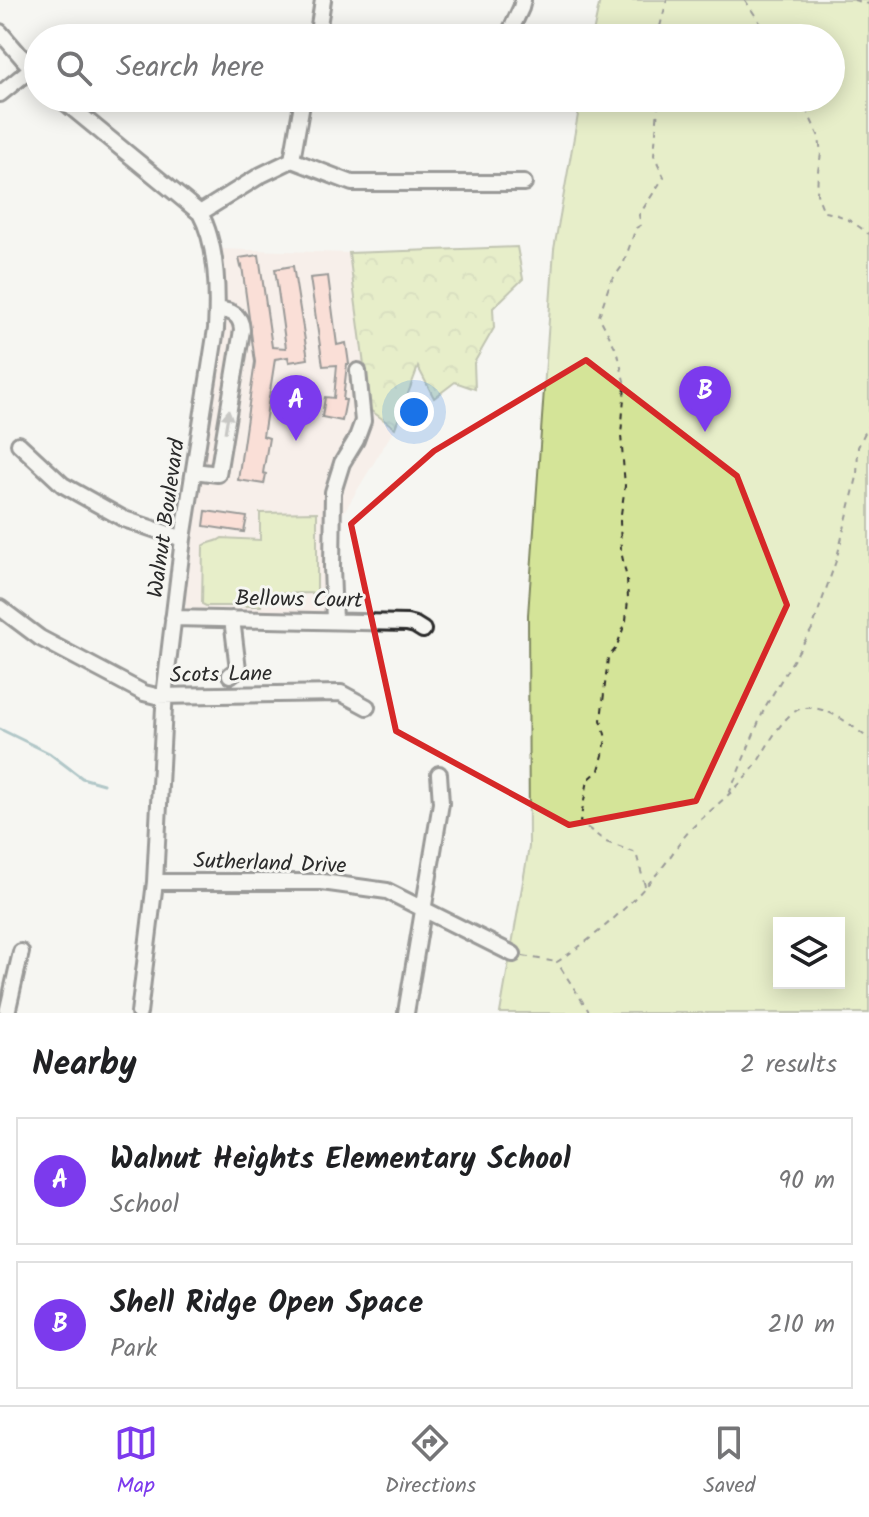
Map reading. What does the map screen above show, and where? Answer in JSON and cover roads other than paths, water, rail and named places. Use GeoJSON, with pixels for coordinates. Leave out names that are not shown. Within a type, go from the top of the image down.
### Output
{"type":"FeatureCollection","features":[{"type":"Feature","properties":{"kind":"street"},"geometry":{"type":"LineString","coordinates":[[319,24],[323,0]]}},
{"type":"Feature","properties":{"kind":"street"},"geometry":{"type":"LineString","coordinates":[[514,24],[523,0]]}},
{"type":"Feature","properties":{"kind":"street"},"geometry":{"type":"LineString","coordinates":[[0,32],[24,61]]}},
{"type":"Feature","properties":{"kind":"street"},"geometry":{"type":"LineString","coordinates":[[0,94],[24,79]]}},
{"type":"Feature","properties":{"kind":"street"},"geometry":{"type":"LineString","coordinates":[[76,112],[200,213],[261,175],[292,160],[352,183],[524,183]]}},
{"type":"Feature","properties":{"kind":"street"},"geometry":{"type":"LineString","coordinates":[[292,160],[301,112]]}},
{"type":"Feature","properties":{"kind":"street","name":"Walnut Boulevard"},"geometry":{"type":"LineString","coordinates":[[139,1013],[155,882],[164,696],[183,539],[216,329],[210,239],[200,213]]}},
{"type":"Feature","properties":{"kind":"street"},"geometry":{"type":"LineString","coordinates":[[194,471],[218,474],[242,330],[237,315],[217,309]]}},
{"type":"Feature","properties":{"kind":"street"},"geometry":{"type":"LineString","coordinates":[[334,621],[333,492],[336,477],[363,421],[358,371]]}},
{"type":"Feature","properties":{"kind":"street"},"geometry":{"type":"LineString","coordinates":[[19,444],[63,485],[124,519],[183,539]]}},
{"type":"Feature","properties":{"kind":"street","name":"Scots Lane"},"geometry":{"type":"LineString","coordinates":[[0,608],[40,638],[144,693],[164,696],[341,693],[367,707]]}},
{"type":"Feature","properties":{"kind":"street","name":"Bellows Court"},"geometry":{"type":"LineString","coordinates":[[173,618],[407,623],[423,630]]}},
{"type":"Feature","properties":{"kind":"street"},"geometry":{"type":"LineString","coordinates":[[230,675],[238,669],[232,619]]}},
{"type":"Feature","properties":{"kind":"street"},"geometry":{"type":"LineString","coordinates":[[406,1013],[441,803],[439,774]]}},
{"type":"Feature","properties":{"kind":"street","name":"Sutherland Drive"},"geometry":{"type":"LineString","coordinates":[[155,882],[322,882],[387,891],[513,954]]}},
{"type":"Feature","properties":{"kind":"street"},"geometry":{"type":"LineString","coordinates":[[7,1013],[21,952]]}},
{"type":"Feature","properties":{"kind":"waterway"},"geometry":{"type":"LineString","coordinates":[[0,729],[49,753],[82,778],[103,784]]}},
{"type":"Feature","properties":{"kind":"place","name":"Shell Ridge Open Space"},"geometry":{"type":"Point","coordinates":[705,432]}},
{"type":"Feature","properties":{"kind":"place","name":"Walnut Heights Elementary School"},"geometry":{"type":"Point","coordinates":[296,441]}}]}
